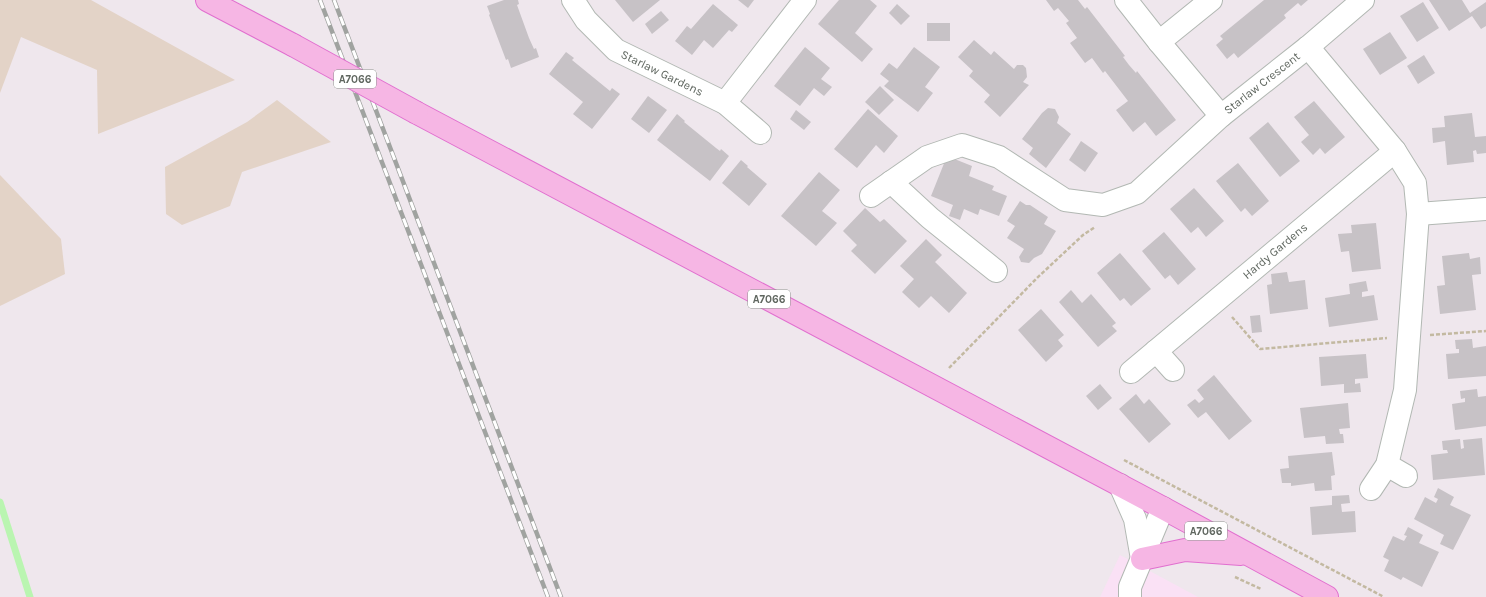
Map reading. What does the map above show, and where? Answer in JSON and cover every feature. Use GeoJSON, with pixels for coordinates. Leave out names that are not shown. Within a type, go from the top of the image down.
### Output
{"type":"FeatureCollection","features":[{"type":"Feature","properties":{"kind":"main road","name":"A7066"},"geometry":{"type":"LineString","coordinates":[[207,0],[1120,485],[1327,597]]}},
{"type":"Feature","properties":{"kind":"main road"},"geometry":{"type":"LineString","coordinates":[[1142,560],[1185,550],[1249,555]]}},
{"type":"Feature","properties":{"kind":"street","name":"Starlaw Gardens"},"geometry":{"type":"LineString","coordinates":[[573,0],[586,20],[616,50],[725,103],[760,133]]}},
{"type":"Feature","properties":{"kind":"street"},"geometry":{"type":"LineString","coordinates":[[725,103],[805,0]]}},
{"type":"Feature","properties":{"kind":"street","name":"Starlaw Crescent"},"geometry":{"type":"LineString","coordinates":[[1126,0],[1221,116],[1308,47],[1363,0]]}},
{"type":"Feature","properties":{"kind":"street"},"geometry":{"type":"LineString","coordinates":[[1159,42],[1211,0]]}},
{"type":"Feature","properties":{"kind":"street"},"geometry":{"type":"LineString","coordinates":[[1308,47],[1395,151],[1415,183],[1418,214],[1405,390],[1387,465],[1371,490]]}},
{"type":"Feature","properties":{"kind":"street"},"geometry":{"type":"LineString","coordinates":[[871,196],[927,157],[962,145],[998,157],[1065,200],[1102,205],[1137,193],[1221,116]]}},
{"type":"Feature","properties":{"kind":"street","name":"Hardy Gardens"},"geometry":{"type":"LineString","coordinates":[[1131,372],[1395,151]]}},
{"type":"Feature","properties":{"kind":"street"},"geometry":{"type":"LineString","coordinates":[[891,182],[930,218],[996,271]]}},
{"type":"Feature","properties":{"kind":"street"},"geometry":{"type":"LineString","coordinates":[[1418,214],[1486,209]]}},
{"type":"Feature","properties":{"kind":"street"},"geometry":{"type":"LineString","coordinates":[[1156,351],[1172,370]]}},
{"type":"Feature","properties":{"kind":"street"},"geometry":{"type":"LineString","coordinates":[[1387,465],[1406,476]]}},
{"type":"Feature","properties":{"kind":"street"},"geometry":{"type":"LineString","coordinates":[[1120,485],[1135,519],[1142,560]]}},
{"type":"Feature","properties":{"kind":"street"},"geometry":{"type":"LineString","coordinates":[[1130,597],[1130,587],[1163,508]]}},
{"type":"Feature","properties":{"kind":"path"},"geometry":{"type":"LineString","coordinates":[[949,368],[1037,278],[1096,226]]}},
{"type":"Feature","properties":{"kind":"path"},"geometry":{"type":"LineString","coordinates":[[1217,300],[1260,349],[1486,331]]}},
{"type":"Feature","properties":{"kind":"path"},"geometry":{"type":"LineString","coordinates":[[1231,575],[1266,591]]}},
{"type":"Feature","properties":{"kind":"shaded area"},"geometry":{"type":"Polygon","coordinates":[[[0,0],[91,0],[235,80],[98,134],[97,70],[21,37],[0,93],[0,0]]]}},
{"type":"Feature","properties":{"kind":"shaded area"},"geometry":{"type":"Polygon","coordinates":[[[277,100],[331,142],[242,172],[230,206],[182,225],[166,214],[165,167],[247,122],[277,100]]]}},
{"type":"Feature","properties":{"kind":"shaded area"},"geometry":{"type":"Polygon","coordinates":[[[0,175],[61,239],[65,274],[0,306],[0,175]]]}},
{"type":"Feature","properties":{"kind":"shaded area"},"geometry":{"type":"Polygon","coordinates":[[[1120,555],[1135,563],[1198,597],[1100,597],[1120,555]]]}},
{"type":"Feature","properties":{"kind":"building"},"geometry":{"type":"Polygon","coordinates":[[[504,0],[518,0],[519,4],[517,5],[529,38],[534,49],[536,48],[539,57],[511,68],[508,59],[506,60],[487,6],[504,0]]]}},
{"type":"Feature","properties":{"kind":"building"},"geometry":{"type":"Polygon","coordinates":[[[615,0],[660,0],[633,22],[615,0]]]}},
{"type":"Feature","properties":{"kind":"building"},"geometry":{"type":"Polygon","coordinates":[[[738,0],[754,0],[748,8],[738,0]]]}},
{"type":"Feature","properties":{"kind":"building"},"geometry":{"type":"Polygon","coordinates":[[[839,0],[870,0],[877,6],[855,33],[873,49],[862,62],[818,24],[839,0]]]}},
{"type":"Feature","properties":{"kind":"building"},"geometry":{"type":"Polygon","coordinates":[[[1046,0],[1078,0],[1085,9],[1087,7],[1125,56],[1123,57],[1129,65],[1136,73],[1137,71],[1176,120],[1156,136],[1145,122],[1133,132],[1116,110],[1128,101],[1105,71],[1103,73],[1092,58],[1085,63],[1070,43],[1077,38],[1066,23],[1069,21],[1058,8],[1054,11],[1046,0]]]}},
{"type":"Feature","properties":{"kind":"building"},"geometry":{"type":"Polygon","coordinates":[[[1264,0],[1308,0],[1301,6],[1298,3],[1284,15],[1286,18],[1238,58],[1234,53],[1227,59],[1216,45],[1223,39],[1220,36],[1264,0]]]}},
{"type":"Feature","properties":{"kind":"building"},"geometry":{"type":"Polygon","coordinates":[[[1429,0],[1462,0],[1470,13],[1486,2],[1486,26],[1481,29],[1472,16],[1449,31],[1429,0]]]}},
{"type":"Feature","properties":{"kind":"building"},"geometry":{"type":"Polygon","coordinates":[[[1423,2],[1439,28],[1417,42],[1400,16],[1423,2]]]}},
{"type":"Feature","properties":{"kind":"building"},"geometry":{"type":"Polygon","coordinates":[[[713,4],[738,25],[732,32],[729,30],[713,48],[704,40],[692,55],[675,41],[687,26],[691,29],[713,4]]]}},
{"type":"Feature","properties":{"kind":"building"},"geometry":{"type":"Polygon","coordinates":[[[897,4],[910,16],[901,25],[889,13],[897,4]]]}},
{"type":"Feature","properties":{"kind":"building"},"geometry":{"type":"Polygon","coordinates":[[[661,11],[669,20],[652,34],[645,24],[661,11]]]}},
{"type":"Feature","properties":{"kind":"building"},"geometry":{"type":"Polygon","coordinates":[[[927,23],[950,23],[950,41],[927,41],[927,23]]]}},
{"type":"Feature","properties":{"kind":"building"},"geometry":{"type":"Polygon","coordinates":[[[1390,32],[1407,58],[1380,75],[1363,49],[1390,32]]]}},
{"type":"Feature","properties":{"kind":"building"},"geometry":{"type":"Polygon","coordinates":[[[974,40],[991,55],[994,51],[1014,69],[1017,65],[1023,65],[1026,68],[1027,77],[1023,82],[1029,85],[1000,117],[984,102],[990,95],[969,76],[973,71],[958,57],[974,40]]]}},
{"type":"Feature","properties":{"kind":"building"},"geometry":{"type":"Polygon","coordinates":[[[805,47],[830,68],[821,79],[832,87],[824,96],[814,88],[800,106],[774,86],[805,47]]]}},
{"type":"Feature","properties":{"kind":"building"},"geometry":{"type":"Polygon","coordinates":[[[914,47],[940,67],[925,87],[933,93],[918,112],[884,86],[889,81],[880,74],[889,63],[897,69],[914,47]]]}},
{"type":"Feature","properties":{"kind":"building"},"geometry":{"type":"Polygon","coordinates":[[[566,52],[574,58],[572,60],[610,91],[612,88],[620,94],[592,129],[573,114],[583,102],[549,74],[566,52]]]}},
{"type":"Feature","properties":{"kind":"building"},"geometry":{"type":"Polygon","coordinates":[[[1424,55],[1435,73],[1418,84],[1407,66],[1424,55]]]}},
{"type":"Feature","properties":{"kind":"building"},"geometry":{"type":"Polygon","coordinates":[[[880,86],[894,100],[879,115],[865,102],[880,86]]]}},
{"type":"Feature","properties":{"kind":"building"},"geometry":{"type":"Polygon","coordinates":[[[648,96],[667,110],[649,133],[631,119],[648,96]]]}},
{"type":"Feature","properties":{"kind":"building"},"geometry":{"type":"Polygon","coordinates":[[[1314,101],[1345,137],[1325,154],[1320,148],[1313,155],[1301,142],[1309,135],[1294,117],[1314,101]]]}},
{"type":"Feature","properties":{"kind":"building"},"geometry":{"type":"Polygon","coordinates":[[[1048,108],[1055,109],[1059,117],[1057,123],[1071,134],[1046,168],[1029,154],[1033,148],[1022,139],[1042,113],[1048,108]]]}},
{"type":"Feature","properties":{"kind":"building"},"geometry":{"type":"Polygon","coordinates":[[[868,109],[898,136],[884,153],[876,145],[857,168],[834,149],[868,109]]]}},
{"type":"Feature","properties":{"kind":"building"},"geometry":{"type":"Polygon","coordinates":[[[796,110],[811,122],[804,130],[790,119],[796,110]]]}},
{"type":"Feature","properties":{"kind":"building"},"geometry":{"type":"Polygon","coordinates":[[[1472,113],[1475,137],[1486,136],[1486,153],[1477,154],[1476,150],[1473,151],[1474,162],[1447,165],[1445,141],[1433,143],[1432,128],[1445,127],[1444,116],[1472,113]]]}},
{"type":"Feature","properties":{"kind":"building"},"geometry":{"type":"Polygon","coordinates":[[[677,114],[685,121],[684,122],[716,148],[720,151],[721,149],[729,156],[710,181],[657,140],[677,114]]]}},
{"type":"Feature","properties":{"kind":"building"},"geometry":{"type":"Polygon","coordinates":[[[1268,122],[1300,161],[1280,177],[1249,138],[1268,122]]]}},
{"type":"Feature","properties":{"kind":"building"},"geometry":{"type":"Polygon","coordinates":[[[1081,141],[1098,153],[1085,172],[1069,160],[1081,141]]]}},
{"type":"Feature","properties":{"kind":"building"},"geometry":{"type":"Polygon","coordinates":[[[947,156],[972,166],[969,176],[994,186],[992,190],[1007,196],[999,216],[980,209],[978,215],[964,209],[960,220],[949,216],[953,205],[931,196],[947,156]]]}},
{"type":"Feature","properties":{"kind":"building"},"geometry":{"type":"Polygon","coordinates":[[[741,160],[767,184],[749,206],[722,183],[741,160]]]}},
{"type":"Feature","properties":{"kind":"building"},"geometry":{"type":"Polygon","coordinates":[[[1238,163],[1269,201],[1252,216],[1245,208],[1241,212],[1216,181],[1238,163]]]}},
{"type":"Feature","properties":{"kind":"building"},"geometry":{"type":"Polygon","coordinates":[[[819,172],[840,190],[822,211],[837,223],[816,246],[781,216],[819,172]]]}},
{"type":"Feature","properties":{"kind":"building"},"geometry":{"type":"Polygon","coordinates":[[[1194,188],[1224,221],[1206,237],[1198,227],[1191,233],[1170,209],[1194,188]]]}},
{"type":"Feature","properties":{"kind":"building"},"geometry":{"type":"Polygon","coordinates":[[[1020,201],[1026,205],[1030,205],[1048,217],[1044,224],[1056,231],[1042,254],[1034,258],[1029,263],[1021,262],[1019,257],[1024,249],[1007,238],[1015,226],[1007,221],[1020,201]]]}},
{"type":"Feature","properties":{"kind":"building"},"geometry":{"type":"Polygon","coordinates":[[[865,208],[880,222],[884,219],[907,241],[875,274],[851,251],[857,245],[843,231],[865,208]]]}},
{"type":"Feature","properties":{"kind":"building"},"geometry":{"type":"Polygon","coordinates":[[[1376,223],[1381,269],[1352,272],[1349,251],[1341,252],[1338,234],[1352,233],[1351,225],[1376,223]]]}},
{"type":"Feature","properties":{"kind":"building"},"geometry":{"type":"Polygon","coordinates":[[[1164,232],[1196,269],[1178,285],[1170,275],[1165,279],[1142,251],[1164,232]]]}},
{"type":"Feature","properties":{"kind":"building"},"geometry":{"type":"Polygon","coordinates":[[[926,239],[942,255],[935,262],[967,293],[949,313],[931,296],[919,308],[902,292],[914,279],[900,266],[926,239]]]}},
{"type":"Feature","properties":{"kind":"building"},"geometry":{"type":"Polygon","coordinates":[[[1120,253],[1151,289],[1131,306],[1124,298],[1120,301],[1097,273],[1120,253]]]}},
{"type":"Feature","properties":{"kind":"building"},"geometry":{"type":"Polygon","coordinates":[[[1469,253],[1470,259],[1480,257],[1481,274],[1472,275],[1476,310],[1440,314],[1437,286],[1445,285],[1442,256],[1469,253]]]}},
{"type":"Feature","properties":{"kind":"building"},"geometry":{"type":"Polygon","coordinates":[[[1287,272],[1289,282],[1305,280],[1308,309],[1270,314],[1267,285],[1272,284],[1271,274],[1287,272]]]}},
{"type":"Feature","properties":{"kind":"building"},"geometry":{"type":"Polygon","coordinates":[[[1366,281],[1368,291],[1362,292],[1362,297],[1374,295],[1378,320],[1329,327],[1325,298],[1350,294],[1349,284],[1366,281]]]}},
{"type":"Feature","properties":{"kind":"building"},"geometry":{"type":"Polygon","coordinates":[[[1071,290],[1082,303],[1091,294],[1116,323],[1112,326],[1117,331],[1098,347],[1059,302],[1071,290]]]}},
{"type":"Feature","properties":{"kind":"building"},"geometry":{"type":"Polygon","coordinates":[[[1041,309],[1064,335],[1058,340],[1063,346],[1046,362],[1018,330],[1041,309]]]}},
{"type":"Feature","properties":{"kind":"building"},"geometry":{"type":"Polygon","coordinates":[[[1260,315],[1262,332],[1252,333],[1250,316],[1260,315]]]}},
{"type":"Feature","properties":{"kind":"building"},"geometry":{"type":"Polygon","coordinates":[[[1472,339],[1473,348],[1486,346],[1486,376],[1448,379],[1446,354],[1459,353],[1459,349],[1456,349],[1455,340],[1472,339]]]}},
{"type":"Feature","properties":{"kind":"building"},"geometry":{"type":"Polygon","coordinates":[[[1366,354],[1368,378],[1355,379],[1355,384],[1360,383],[1361,392],[1344,393],[1344,384],[1321,386],[1319,357],[1366,354]]]}},
{"type":"Feature","properties":{"kind":"building"},"geometry":{"type":"Polygon","coordinates":[[[1214,375],[1252,421],[1229,440],[1206,412],[1198,418],[1187,405],[1195,399],[1199,403],[1204,399],[1197,390],[1214,375]]]}},
{"type":"Feature","properties":{"kind":"building"},"geometry":{"type":"Polygon","coordinates":[[[1100,384],[1112,398],[1098,410],[1086,396],[1100,384]]]}},
{"type":"Feature","properties":{"kind":"building"},"geometry":{"type":"Polygon","coordinates":[[[1477,389],[1478,397],[1486,396],[1486,426],[1455,430],[1452,404],[1465,402],[1465,398],[1461,399],[1460,391],[1477,389]]]}},
{"type":"Feature","properties":{"kind":"building"},"geometry":{"type":"Polygon","coordinates":[[[1136,394],[1144,404],[1149,399],[1171,424],[1149,443],[1119,409],[1136,394]]]}},
{"type":"Feature","properties":{"kind":"building"},"geometry":{"type":"Polygon","coordinates":[[[1348,403],[1350,428],[1339,429],[1340,434],[1343,434],[1344,443],[1326,444],[1325,436],[1304,438],[1300,408],[1348,403]]]}},
{"type":"Feature","properties":{"kind":"building"},"geometry":{"type":"Polygon","coordinates":[[[1482,438],[1485,475],[1433,480],[1431,455],[1448,453],[1447,450],[1443,450],[1442,441],[1460,439],[1461,449],[1464,448],[1463,440],[1482,438]]]}},
{"type":"Feature","properties":{"kind":"building"},"geometry":{"type":"Polygon","coordinates":[[[1332,452],[1335,475],[1331,476],[1332,490],[1315,491],[1314,483],[1291,486],[1291,483],[1282,483],[1280,469],[1289,468],[1288,456],[1332,452]]]}},
{"type":"Feature","properties":{"kind":"building"},"geometry":{"type":"Polygon","coordinates":[[[1438,488],[1454,497],[1450,505],[1471,515],[1453,550],[1440,544],[1444,535],[1414,519],[1425,497],[1436,503],[1438,499],[1434,497],[1438,488]]]}},
{"type":"Feature","properties":{"kind":"building"},"geometry":{"type":"Polygon","coordinates":[[[1349,495],[1350,503],[1341,504],[1342,512],[1355,511],[1356,532],[1312,535],[1310,507],[1332,505],[1332,496],[1349,495]]]}},
{"type":"Feature","properties":{"kind":"building"},"geometry":{"type":"Polygon","coordinates":[[[1408,527],[1423,535],[1419,543],[1439,552],[1422,587],[1403,577],[1401,580],[1384,571],[1389,560],[1383,557],[1393,536],[1404,541],[1407,536],[1404,535],[1408,527]]]}},
{"type":"Feature","properties":{"kind":"waterway"},"geometry":{"type":"LineString","coordinates":[[0,502],[30,597]]}},
{"type":"Feature","properties":{"kind":"railway"},"geometry":{"type":"LineString","coordinates":[[320,0],[548,597]]}},
{"type":"Feature","properties":{"kind":"railway"},"geometry":{"type":"LineString","coordinates":[[334,0],[561,597]]}}]}
